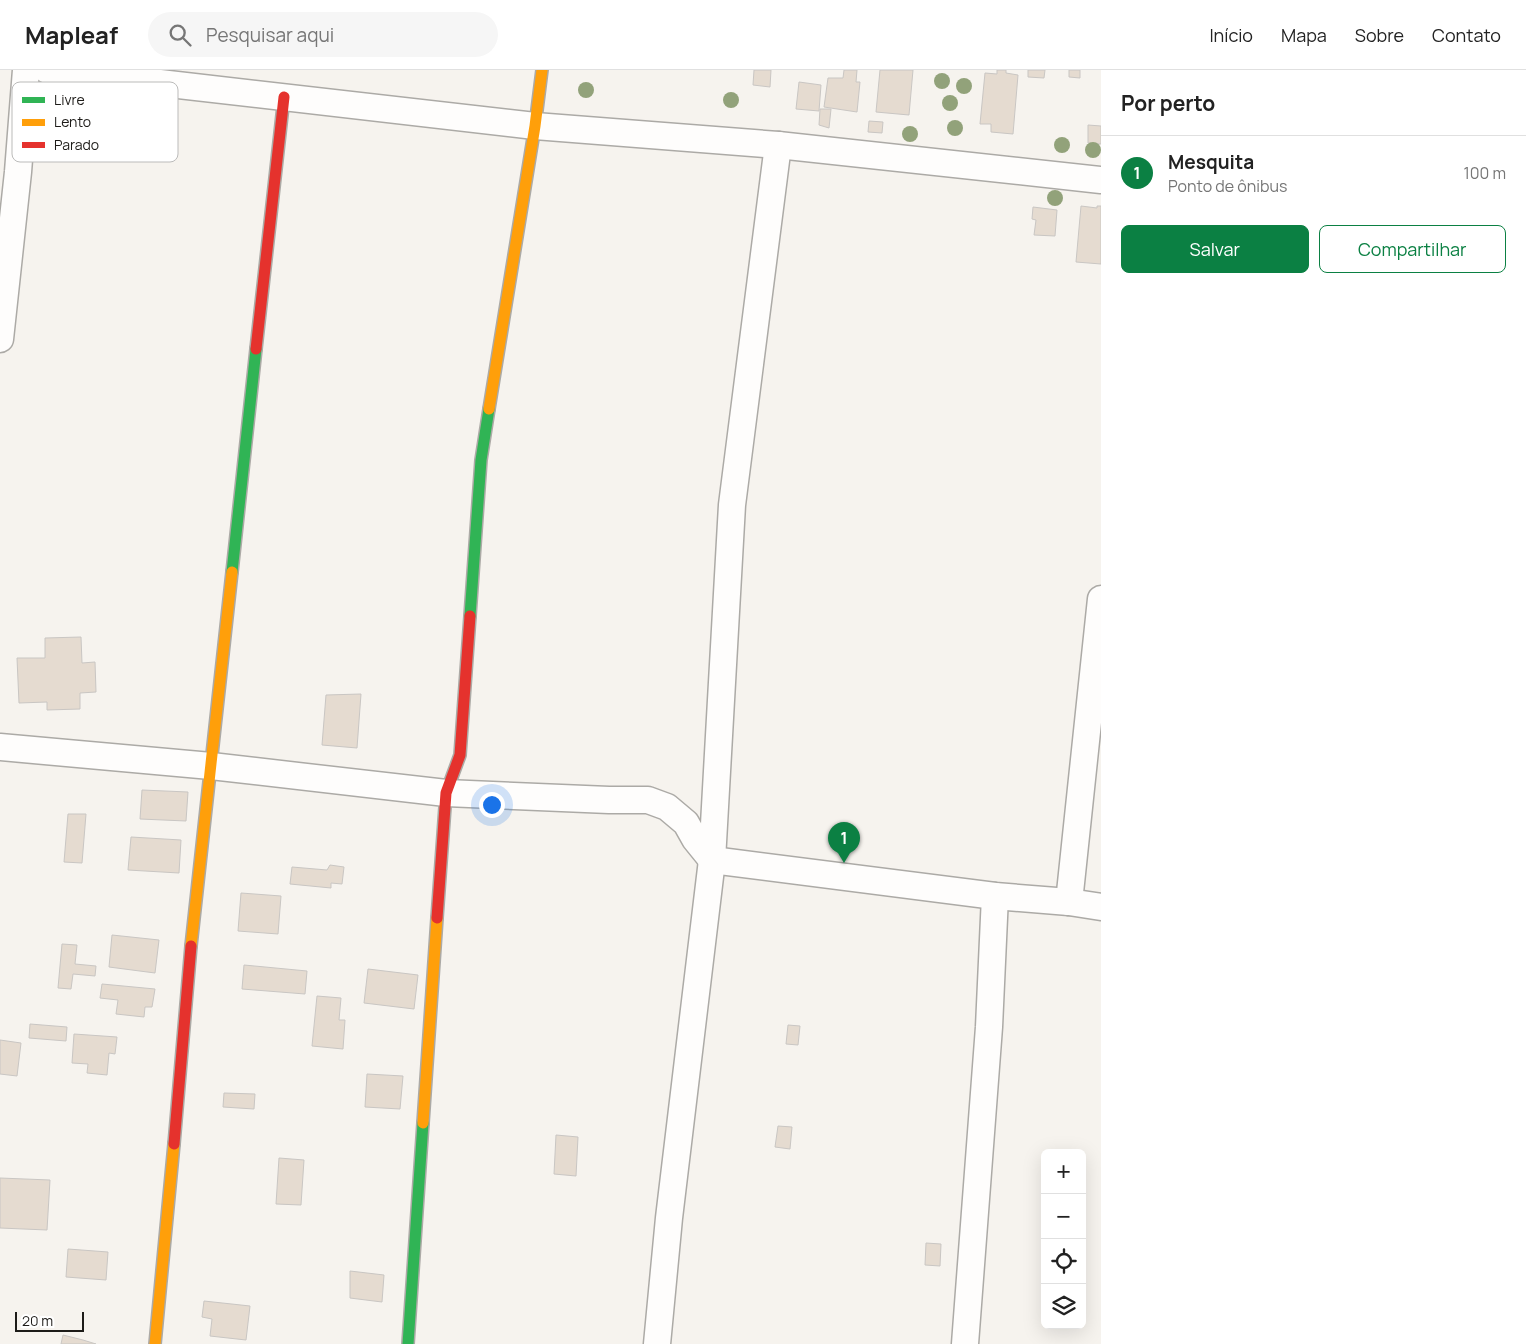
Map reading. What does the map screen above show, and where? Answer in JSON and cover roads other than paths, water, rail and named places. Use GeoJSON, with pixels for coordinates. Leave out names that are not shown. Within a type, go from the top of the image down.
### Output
{"type":"FeatureCollection","features":[{"type":"Feature","properties":{"kind":"street"},"geometry":{"type":"LineString","coordinates":[[47,70],[152,82]]}},
{"type":"Feature","properties":{"kind":"street"},"geometry":{"type":"LineString","coordinates":[[408,1344],[446,793],[460,755],[481,460],[535,126],[542,70]]}},
{"type":"Feature","properties":{"kind":"street"},"geometry":{"type":"LineString","coordinates":[[178,85],[535,126],[778,145],[1101,180]]}},
{"type":"Feature","properties":{"kind":"street"},"geometry":{"type":"LineString","coordinates":[[155,1344],[192,939],[284,97]]}},
{"type":"Feature","properties":{"kind":"street"},"geometry":{"type":"LineString","coordinates":[[658,1344],[669,1218],[712,860],[732,505],[778,145]]}},
{"type":"Feature","properties":{"kind":"street"},"geometry":{"type":"LineString","coordinates":[[0,339],[19,162]]}},
{"type":"Feature","properties":{"kind":"street"},"geometry":{"type":"LineString","coordinates":[[1069,902],[1101,599]]}},
{"type":"Feature","properties":{"kind":"street"},"geometry":{"type":"LineString","coordinates":[[0,747],[210,766],[446,793],[648,800],[667,807],[686,823],[695,839],[712,860],[996,896],[1069,902],[1101,907]]}},
{"type":"Feature","properties":{"kind":"street"},"geometry":{"type":"LineString","coordinates":[[965,1344],[989,1027],[996,896]]}},
{"type":"Feature","properties":{"kind":"place","name":"Mesquita"},"geometry":{"type":"Point","coordinates":[844,863]}}]}
